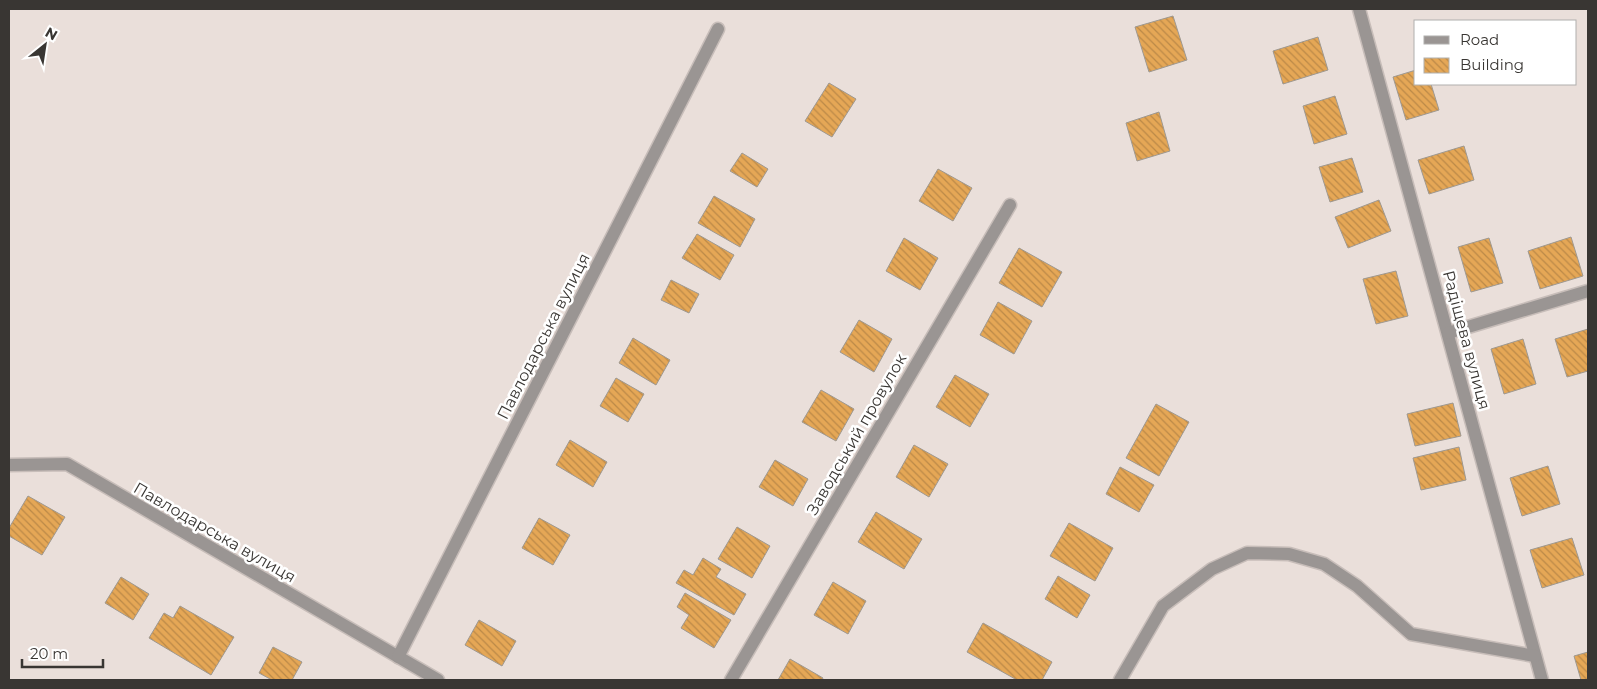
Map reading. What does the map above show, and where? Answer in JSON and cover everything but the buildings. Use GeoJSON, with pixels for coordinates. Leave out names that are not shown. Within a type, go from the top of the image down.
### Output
{"type":"FeatureCollection","features":[{"type":"Feature","properties":{"kind":"street","name":"Радіщева вулиця"},"geometry":{"type":"LineString","coordinates":[[1359,9],[1542,680]]}},
{"type":"Feature","properties":{"kind":"street","name":"Павлодарська вулиця"},"geometry":{"type":"LineString","coordinates":[[398,657],[718,29]]}},
{"type":"Feature","properties":{"kind":"street","name":"Заводський провулок"},"geometry":{"type":"LineString","coordinates":[[731,680],[1010,205]]}},
{"type":"Feature","properties":{"kind":"street"},"geometry":{"type":"LineString","coordinates":[[1448,333],[1588,291]]}},
{"type":"Feature","properties":{"kind":"street","name":"Павлодарська вулиця"},"geometry":{"type":"LineString","coordinates":[[9,465],[67,464],[438,680]]}},
{"type":"Feature","properties":{"kind":"street"},"geometry":{"type":"LineString","coordinates":[[1120,680],[1163,606],[1212,569],[1247,553],[1289,554],[1324,564],[1358,586],[1411,634],[1535,656]]}}]}
